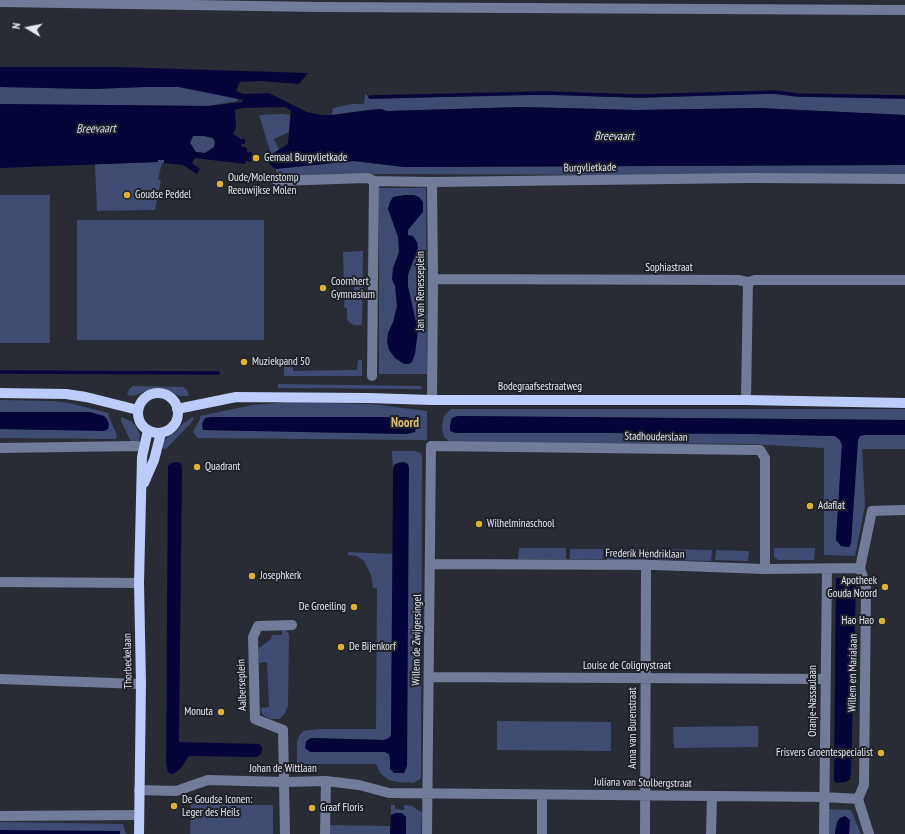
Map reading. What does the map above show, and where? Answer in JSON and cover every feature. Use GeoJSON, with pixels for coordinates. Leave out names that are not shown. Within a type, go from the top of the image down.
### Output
{"type":"FeatureCollection","features":[{"type":"Feature","properties":{"kind":"main road"},"geometry":{"type":"LineString","coordinates":[[0,393],[66,394],[86,397],[138,410]]}},
{"type":"Feature","properties":{"kind":"main road"},"geometry":{"type":"LineString","coordinates":[[157,393],[169,397],[175,403],[177,409],[175,423],[167,430],[160,433],[148,430],[141,423],[138,410],[144,400],[151,394],[157,393]]}},
{"type":"Feature","properties":{"kind":"main road","name":"Bodegraafsestraatweg"},"geometry":{"type":"LineString","coordinates":[[177,409],[236,397],[432,400],[746,400],[905,403]]}},
{"type":"Feature","properties":{"kind":"main road","name":"Thorbeckelaan"},"geometry":{"type":"LineString","coordinates":[[139,834],[141,684],[139,583],[142,457],[148,430]]}},
{"type":"Feature","properties":{"kind":"main road","name":"Thorbeckelaan"},"geometry":{"type":"LineString","coordinates":[[142,487],[154,460],[160,433]]}},
{"type":"Feature","properties":{"kind":"street"},"geometry":{"type":"LineString","coordinates":[[0,2],[328,7],[903,7]]}},
{"type":"Feature","properties":{"kind":"street","name":"Burgvlietkade"},"geometry":{"type":"LineString","coordinates":[[277,181],[368,178],[374,182],[752,178],[905,179]]}},
{"type":"Feature","properties":{"kind":"street"},"geometry":{"type":"LineString","coordinates":[[372,376],[374,182]]}},
{"type":"Feature","properties":{"kind":"street","name":"Jan van Renesseplein"},"geometry":{"type":"LineString","coordinates":[[432,182],[432,400]]}},
{"type":"Feature","properties":{"kind":"street","name":"Sophiastraat"},"geometry":{"type":"LineString","coordinates":[[433,279],[730,280],[748,282],[755,280],[905,280]]}},
{"type":"Feature","properties":{"kind":"street"},"geometry":{"type":"LineString","coordinates":[[746,400],[748,282]]}},
{"type":"Feature","properties":{"kind":"street"},"geometry":{"type":"LineString","coordinates":[[0,448],[137,446],[144,448]]}},
{"type":"Feature","properties":{"kind":"street","name":"Willem de Zwijgersingel"},"geometry":{"type":"LineString","coordinates":[[427,834],[431,446]]}},
{"type":"Feature","properties":{"kind":"street","name":"Stadhouderslaan"},"geometry":{"type":"LineString","coordinates":[[431,446],[760,450],[765,458],[765,568]]}},
{"type":"Feature","properties":{"kind":"street","name":"Willem en Marialaan"},"geometry":{"type":"LineString","coordinates":[[858,799],[864,785],[865,754],[866,587],[860,568],[872,511],[905,510]]}},
{"type":"Feature","properties":{"kind":"street","name":"Frederik Hendriklaan"},"geometry":{"type":"LineString","coordinates":[[430,564],[646,565],[826,569],[860,568]]}},
{"type":"Feature","properties":{"kind":"street","name":"Anna van Burenstraat"},"geometry":{"type":"LineString","coordinates":[[645,834],[646,565]]}},
{"type":"Feature","properties":{"kind":"street","name":"Oranje-Nassaulaan"},"geometry":{"type":"LineString","coordinates":[[824,834],[826,569]]}},
{"type":"Feature","properties":{"kind":"street"},"geometry":{"type":"LineString","coordinates":[[0,582],[139,583]]}},
{"type":"Feature","properties":{"kind":"street","name":"Aalberseplein"},"geometry":{"type":"LineString","coordinates":[[285,782],[283,730],[255,719],[253,637],[258,626],[292,626]]}},
{"type":"Feature","properties":{"kind":"street","name":"Louise de Colignystraat"},"geometry":{"type":"LineString","coordinates":[[429,677],[825,679]]}},
{"type":"Feature","properties":{"kind":"street"},"geometry":{"type":"LineString","coordinates":[[0,679],[141,684]]}},
{"type":"Feature","properties":{"kind":"street","name":"Johan de Wittlaan"},"geometry":{"type":"LineString","coordinates":[[139,790],[176,791],[208,780],[285,782],[326,781],[359,785],[390,793],[428,793]]}},
{"type":"Feature","properties":{"kind":"street"},"geometry":{"type":"LineString","coordinates":[[325,834],[326,781]]}},
{"type":"Feature","properties":{"kind":"street"},"geometry":{"type":"LineString","coordinates":[[284,834],[285,782]]}},
{"type":"Feature","properties":{"kind":"street","name":"Juliana van Stolbergstraat"},"geometry":{"type":"LineString","coordinates":[[428,793],[824,797],[858,799]]}},
{"type":"Feature","properties":{"kind":"street"},"geometry":{"type":"LineString","coordinates":[[542,795],[542,834]]}},
{"type":"Feature","properties":{"kind":"street"},"geometry":{"type":"LineString","coordinates":[[711,834],[712,796]]}},
{"type":"Feature","properties":{"kind":"street"},"geometry":{"type":"LineString","coordinates":[[858,799],[869,834]]}},
{"type":"Feature","properties":{"kind":"street"},"geometry":{"type":"LineString","coordinates":[[0,816],[139,815]]}},
{"type":"Feature","properties":{"kind":"shaded area"},"geometry":{"type":"Polygon","coordinates":[[[0,87],[93,89],[179,87],[237,98],[237,101],[208,106],[0,104],[0,87]]]}},
{"type":"Feature","properties":{"kind":"shaded area"},"geometry":{"type":"Polygon","coordinates":[[[774,93],[905,99],[905,115],[759,108],[637,110],[522,107],[387,111],[381,109],[332,115],[333,108],[352,104],[364,104],[365,94],[370,99],[541,94],[639,98],[774,93]]]}},
{"type":"Feature","properties":{"kind":"shaded area"},"geometry":{"type":"Polygon","coordinates":[[[259,115],[290,115],[289,132],[274,139],[279,150],[271,154],[259,115]]]}},
{"type":"Feature","properties":{"kind":"shaded area"},"geometry":{"type":"Polygon","coordinates":[[[193,136],[213,138],[215,143],[214,147],[205,153],[196,152],[190,143],[193,136]]]}},
{"type":"Feature","properties":{"kind":"shaded area","name":"Goudse Peddel"},"geometry":{"type":"Polygon","coordinates":[[[158,160],[164,160],[164,163],[162,163],[158,179],[161,180],[155,210],[97,211],[95,164],[158,162],[158,160]]]}},
{"type":"Feature","properties":{"kind":"shaded area"},"geometry":{"type":"Polygon","coordinates":[[[354,161],[404,167],[905,165],[905,176],[383,174],[279,176],[275,169],[354,161]]]}},
{"type":"Feature","properties":{"kind":"shaded area"},"geometry":{"type":"Polygon","coordinates":[[[379,188],[426,188],[427,374],[379,374],[379,188]]]}},
{"type":"Feature","properties":{"kind":"shaded area"},"geometry":{"type":"Polygon","coordinates":[[[0,195],[50,195],[50,343],[0,343],[0,195]]]}},
{"type":"Feature","properties":{"kind":"shaded area"},"geometry":{"type":"Polygon","coordinates":[[[77,220],[264,220],[264,340],[77,340],[77,220]]]}},
{"type":"Feature","properties":{"kind":"shaded area"},"geometry":{"type":"Polygon","coordinates":[[[363,251],[362,325],[354,325],[347,319],[347,308],[344,307],[345,293],[354,292],[354,285],[344,285],[343,252],[363,251]]]}},
{"type":"Feature","properties":{"kind":"shaded area"},"geometry":{"type":"Polygon","coordinates":[[[358,360],[362,360],[362,376],[284,376],[284,361],[293,361],[293,371],[357,370],[358,360]]]}},
{"type":"Feature","properties":{"kind":"shaded area"},"geometry":{"type":"Polygon","coordinates":[[[278,384],[421,386],[422,389],[278,388],[278,384]]]}},
{"type":"Feature","properties":{"kind":"shaded area"},"geometry":{"type":"Polygon","coordinates":[[[133,386],[183,387],[187,390],[189,396],[179,396],[161,388],[150,389],[134,396],[127,395],[129,389],[133,386]]]}},
{"type":"Feature","properties":{"kind":"shaded area"},"geometry":{"type":"Polygon","coordinates":[[[0,400],[53,401],[69,403],[109,413],[108,415],[117,435],[116,439],[0,438],[0,429],[45,430],[90,412],[0,412],[0,400]]]}},
{"type":"Feature","properties":{"kind":"shaded area"},"geometry":{"type":"Polygon","coordinates":[[[288,402],[371,404],[427,411],[427,440],[198,438],[193,432],[200,419],[200,416],[252,405],[288,402]],[[417,421],[202,424],[203,430],[406,434],[415,432],[417,421]]]}},
{"type":"Feature","properties":{"kind":"shaded area"},"geometry":{"type":"Polygon","coordinates":[[[451,409],[905,409],[905,420],[458,416],[452,418],[450,431],[456,433],[753,434],[835,436],[840,440],[842,445],[836,540],[841,546],[849,547],[851,543],[858,440],[860,436],[905,435],[905,449],[862,449],[865,506],[855,556],[824,555],[824,448],[750,444],[454,442],[449,441],[444,437],[442,427],[444,416],[451,409]]]}},
{"type":"Feature","properties":{"kind":"shaded area"},"geometry":{"type":"Polygon","coordinates":[[[121,417],[131,421],[136,426],[140,435],[139,442],[131,442],[121,421],[121,417]]]}},
{"type":"Feature","properties":{"kind":"shaded area"},"geometry":{"type":"Polygon","coordinates":[[[193,417],[194,418],[191,423],[167,448],[161,448],[164,440],[193,417]]]}},
{"type":"Feature","properties":{"kind":"shaded area"},"geometry":{"type":"Polygon","coordinates":[[[392,451],[415,451],[422,454],[421,778],[414,783],[389,780],[381,774],[376,764],[297,764],[297,742],[303,731],[318,729],[376,729],[377,588],[373,588],[371,575],[364,561],[357,556],[348,555],[348,552],[393,554],[391,735],[389,738],[384,740],[311,738],[310,752],[385,752],[389,754],[390,769],[407,766],[408,464],[404,462],[398,463],[395,465],[393,470],[392,451]]]}},
{"type":"Feature","properties":{"kind":"shaded area"},"geometry":{"type":"Polygon","coordinates":[[[519,548],[566,548],[566,559],[518,559],[519,548]]]}},
{"type":"Feature","properties":{"kind":"shaded area"},"geometry":{"type":"Polygon","coordinates":[[[774,548],[815,548],[814,560],[778,560],[774,557],[774,548]]]}},
{"type":"Feature","properties":{"kind":"shaded area"},"geometry":{"type":"Polygon","coordinates":[[[570,549],[603,549],[603,559],[570,559],[570,549]]]}},
{"type":"Feature","properties":{"kind":"shaded area"},"geometry":{"type":"Polygon","coordinates":[[[607,549],[648,549],[648,560],[607,560],[607,549]]]}},
{"type":"Feature","properties":{"kind":"shaded area"},"geometry":{"type":"Polygon","coordinates":[[[658,549],[712,550],[711,561],[657,560],[658,549]]]}},
{"type":"Feature","properties":{"kind":"shaded area"},"geometry":{"type":"Polygon","coordinates":[[[716,550],[749,551],[748,561],[715,560],[716,550]]]}},
{"type":"Feature","properties":{"kind":"shaded area"},"geometry":{"type":"Polygon","coordinates":[[[282,630],[286,630],[289,634],[288,706],[280,719],[270,719],[263,715],[260,708],[269,707],[267,662],[259,663],[258,652],[259,648],[271,639],[272,635],[282,635],[282,630]]]}},
{"type":"Feature","properties":{"kind":"shaded area"},"geometry":{"type":"Polygon","coordinates":[[[497,721],[611,722],[611,751],[497,750],[497,721]]]}},
{"type":"Feature","properties":{"kind":"shaded area"},"geometry":{"type":"Polygon","coordinates":[[[758,726],[758,747],[674,748],[673,727],[758,726]]]}},
{"type":"Feature","properties":{"kind":"shaded area"},"geometry":{"type":"Polygon","coordinates":[[[191,804],[273,805],[273,834],[190,834],[191,804]]]}},
{"type":"Feature","properties":{"kind":"shaded area"},"geometry":{"type":"Polygon","coordinates":[[[391,805],[395,805],[395,809],[404,810],[404,805],[412,806],[422,812],[421,834],[406,834],[406,817],[396,813],[391,815],[391,805]]]}},
{"type":"Feature","properties":{"kind":"shaded area"},"geometry":{"type":"Polygon","coordinates":[[[827,809],[851,810],[861,834],[849,834],[850,820],[835,828],[835,834],[827,834],[827,809]]]}},
{"type":"Feature","properties":{"kind":"shaded area"},"geometry":{"type":"Polygon","coordinates":[[[0,822],[123,824],[126,834],[0,834],[0,822]]]}},
{"type":"Feature","properties":{"kind":"shaded area"},"geometry":{"type":"Polygon","coordinates":[[[329,825],[390,826],[390,834],[329,834],[329,825]]]}},
{"type":"Feature","properties":{"kind":"water","name":"Breevaart"},"geometry":{"type":"Polygon","coordinates":[[[0,67],[117,67],[308,73],[299,84],[260,81],[240,82],[236,91],[244,94],[269,93],[307,112],[321,115],[381,109],[387,111],[522,107],[637,110],[759,108],[905,115],[905,165],[404,167],[354,161],[275,169],[268,162],[269,156],[288,144],[291,111],[285,107],[243,108],[235,110],[236,128],[233,134],[241,139],[245,139],[245,144],[241,144],[241,146],[247,148],[247,152],[252,152],[251,162],[246,161],[245,164],[195,158],[192,163],[200,169],[197,174],[183,165],[164,163],[164,160],[158,160],[158,162],[0,168],[0,104],[208,106],[242,102],[243,100],[179,87],[93,89],[0,87],[0,67]],[[193,136],[190,143],[196,152],[205,153],[214,147],[215,142],[213,138],[193,136]]]}},
{"type":"Feature","properties":{"kind":"water"},"geometry":{"type":"Polygon","coordinates":[[[414,195],[419,197],[423,202],[423,212],[408,230],[408,235],[413,236],[417,242],[418,248],[408,275],[408,286],[418,331],[415,354],[412,362],[409,364],[404,364],[395,358],[389,350],[387,342],[388,333],[393,322],[397,306],[395,286],[392,279],[393,268],[399,252],[398,237],[388,209],[393,197],[414,195]]]}},
{"type":"Feature","properties":{"kind":"water"},"geometry":{"type":"Polygon","coordinates":[[[0,412],[90,412],[104,416],[109,424],[108,429],[104,431],[0,429],[0,412]]]}},
{"type":"Feature","properties":{"kind":"water"},"geometry":{"type":"Polygon","coordinates":[[[458,416],[905,420],[905,435],[864,435],[860,436],[858,440],[851,543],[849,547],[841,546],[836,540],[842,445],[840,440],[835,436],[753,434],[456,433],[450,431],[450,425],[452,418],[458,416]]]}},
{"type":"Feature","properties":{"kind":"water"},"geometry":{"type":"Polygon","coordinates":[[[407,417],[417,421],[415,432],[406,434],[203,430],[202,424],[205,418],[407,417]]]}},
{"type":"Feature","properties":{"kind":"water"},"geometry":{"type":"Polygon","coordinates":[[[404,462],[408,464],[409,468],[407,766],[404,773],[394,773],[390,769],[389,754],[385,752],[310,752],[305,748],[306,741],[311,738],[384,740],[389,738],[391,735],[393,470],[394,465],[404,462]]]}},
{"type":"Feature","properties":{"kind":"water"},"geometry":{"type":"Polygon","coordinates":[[[171,463],[181,463],[182,468],[179,742],[259,744],[262,747],[262,751],[257,757],[189,756],[181,768],[175,773],[171,774],[168,772],[166,764],[168,466],[171,463]]]}},
{"type":"Feature","properties":{"kind":"water"},"geometry":{"type":"Polygon","coordinates":[[[836,578],[854,578],[856,584],[851,773],[850,779],[846,782],[836,783],[834,780],[836,578]]]}},
{"type":"Feature","properties":{"kind":"water"},"geometry":{"type":"Polygon","coordinates":[[[402,813],[406,817],[406,834],[390,834],[391,815],[402,813]]]}},
{"type":"Feature","properties":{"kind":"water"},"geometry":{"type":"Polygon","coordinates":[[[845,816],[850,820],[849,834],[835,834],[837,822],[840,818],[845,816]]]}},
{"type":"Feature","properties":{"kind":"water"},"geometry":{"type":"Polygon","coordinates":[[[0,830],[120,831],[120,834],[0,834],[0,830]]]}},
{"type":"Feature","properties":{"kind":"waterway"},"geometry":{"type":"LineString","coordinates":[[370,97],[544,93],[640,96],[774,92],[797,95],[905,97]]}},
{"type":"Feature","properties":{"kind":"waterway"},"geometry":{"type":"LineString","coordinates":[[0,372],[218,373]]}},
{"type":"Feature","properties":{"kind":"place","name":"Gemaal Burgvlietkade"},"geometry":{"type":"Point","coordinates":[256,158]}},
{"type":"Feature","properties":{"kind":"place","name":"Oude/Molenstomp Reeuwijkse Molen"},"geometry":{"type":"Point","coordinates":[220,184]}},
{"type":"Feature","properties":{"kind":"place","name":"Goudse Peddel"},"geometry":{"type":"Point","coordinates":[127,195]}},
{"type":"Feature","properties":{"kind":"place","name":"Coornhert Gymnasium"},"geometry":{"type":"Point","coordinates":[323,288]}},
{"type":"Feature","properties":{"kind":"place","name":"Muziekpand 50"},"geometry":{"type":"Point","coordinates":[244,362]}},
{"type":"Feature","properties":{"kind":"place","name":"Quadrant"},"geometry":{"type":"Point","coordinates":[197,467]}},
{"type":"Feature","properties":{"kind":"place","name":"Adaflat"},"geometry":{"type":"Point","coordinates":[810,506]}},
{"type":"Feature","properties":{"kind":"place","name":"Wilhelminaschool"},"geometry":{"type":"Point","coordinates":[479,524]}},
{"type":"Feature","properties":{"kind":"place","name":"Josephkerk"},"geometry":{"type":"Point","coordinates":[252,576]}},
{"type":"Feature","properties":{"kind":"place","name":"Apotheek Gouda Noord"},"geometry":{"type":"Point","coordinates":[885,587]}},
{"type":"Feature","properties":{"kind":"place","name":"De Groeiling"},"geometry":{"type":"Point","coordinates":[354,607]}},
{"type":"Feature","properties":{"kind":"place","name":"Hao Hao"},"geometry":{"type":"Point","coordinates":[882,621]}},
{"type":"Feature","properties":{"kind":"place","name":"De Bijenkorf"},"geometry":{"type":"Point","coordinates":[341,647]}},
{"type":"Feature","properties":{"kind":"place","name":"Monuta"},"geometry":{"type":"Point","coordinates":[221,712]}},
{"type":"Feature","properties":{"kind":"place","name":"Frisvers Groentespecialist"},"geometry":{"type":"Point","coordinates":[881,753]}},
{"type":"Feature","properties":{"kind":"place","name":"De Goudse Iconen: Leger des Heils"},"geometry":{"type":"Point","coordinates":[174,806]}},
{"type":"Feature","properties":{"kind":"place","name":"Graaf Floris"},"geometry":{"type":"Point","coordinates":[312,808]}},
{"type":"Feature","properties":{"kind":"district","name":"Noord"},"geometry":{"type":"Point","coordinates":[405,423]}}]}
